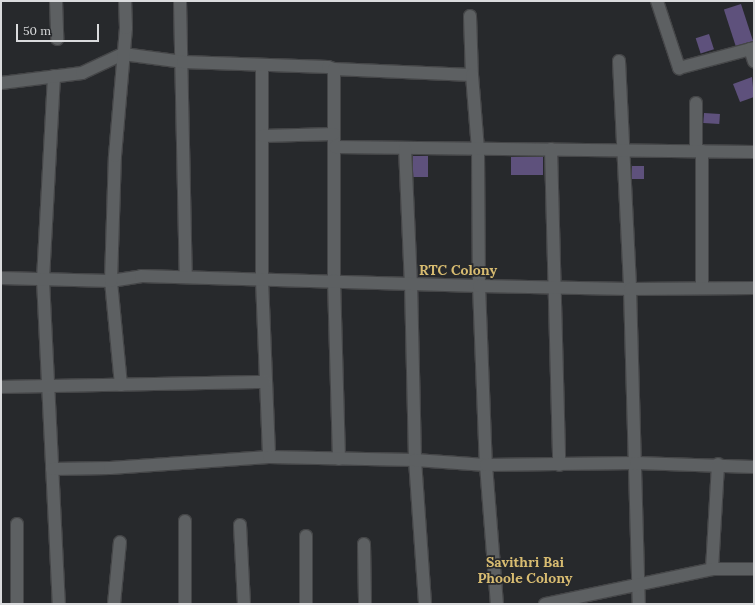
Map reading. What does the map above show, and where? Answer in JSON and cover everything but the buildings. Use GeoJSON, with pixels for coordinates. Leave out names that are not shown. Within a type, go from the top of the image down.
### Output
{"type":"FeatureCollection","features":[{"type":"Feature","properties":{"kind":"street"},"geometry":{"type":"LineString","coordinates":[[56,1],[56,39]]}},
{"type":"Feature","properties":{"kind":"street"},"geometry":{"type":"LineString","coordinates":[[121,385],[111,281],[115,156],[123,54],[125,1]]}},
{"type":"Feature","properties":{"kind":"street"},"geometry":{"type":"LineString","coordinates":[[180,1],[183,62],[186,277]]}},
{"type":"Feature","properties":{"kind":"street"},"geometry":{"type":"LineString","coordinates":[[657,1],[679,68],[752,48],[754,61]]}},
{"type":"Feature","properties":{"kind":"street"},"geometry":{"type":"LineString","coordinates":[[470,16],[472,75],[478,150],[479,286],[486,465],[497,604]]}},
{"type":"Feature","properties":{"kind":"street"},"geometry":{"type":"LineString","coordinates":[[1,83],[82,73],[123,54],[183,62],[328,67],[334,70],[472,75]]}},
{"type":"Feature","properties":{"kind":"street"},"geometry":{"type":"LineString","coordinates":[[619,61],[622,151],[630,289],[636,463],[637,587],[639,604]]}},
{"type":"Feature","properties":{"kind":"street"},"geometry":{"type":"LineString","coordinates":[[262,65],[262,280],[269,457]]}},
{"type":"Feature","properties":{"kind":"street"},"geometry":{"type":"LineString","coordinates":[[334,70],[334,280],[339,459]]}},
{"type":"Feature","properties":{"kind":"street"},"geometry":{"type":"LineString","coordinates":[[54,76],[43,280],[59,604]]}},
{"type":"Feature","properties":{"kind":"street"},"geometry":{"type":"LineString","coordinates":[[696,103],[699,151],[702,288]]}},
{"type":"Feature","properties":{"kind":"street"},"geometry":{"type":"LineString","coordinates":[[262,136],[334,134]]}},
{"type":"Feature","properties":{"kind":"street"},"geometry":{"type":"LineString","coordinates":[[334,147],[478,150],[754,152]]}},
{"type":"Feature","properties":{"kind":"street"},"geometry":{"type":"LineString","coordinates":[[405,148],[412,283],[416,460],[425,604]]}},
{"type":"Feature","properties":{"kind":"street"},"geometry":{"type":"LineString","coordinates":[[551,150],[557,288],[559,465]]}},
{"type":"Feature","properties":{"kind":"street"},"geometry":{"type":"LineString","coordinates":[[1,278],[111,281],[141,276],[262,280],[334,280],[557,288],[754,288]]}},
{"type":"Feature","properties":{"kind":"street"},"geometry":{"type":"LineString","coordinates":[[1,387],[265,382]]}},
{"type":"Feature","properties":{"kind":"street"},"geometry":{"type":"LineString","coordinates":[[52,469],[110,468],[269,457],[416,460],[486,465],[636,463],[718,464],[754,467]]}},
{"type":"Feature","properties":{"kind":"street"},"geometry":{"type":"LineString","coordinates":[[712,569],[718,464]]}},
{"type":"Feature","properties":{"kind":"street"},"geometry":{"type":"LineString","coordinates":[[185,521],[185,604]]}},
{"type":"Feature","properties":{"kind":"street"},"geometry":{"type":"LineString","coordinates":[[17,524],[17,604]]}},
{"type":"Feature","properties":{"kind":"street"},"geometry":{"type":"LineString","coordinates":[[240,525],[244,604]]}},
{"type":"Feature","properties":{"kind":"street"},"geometry":{"type":"LineString","coordinates":[[306,536],[306,604]]}},
{"type":"Feature","properties":{"kind":"street"},"geometry":{"type":"LineString","coordinates":[[114,604],[120,542]]}},
{"type":"Feature","properties":{"kind":"street"},"geometry":{"type":"LineString","coordinates":[[364,544],[365,604]]}},
{"type":"Feature","properties":{"kind":"street"},"geometry":{"type":"LineString","coordinates":[[545,604],[637,587],[712,569],[754,569]]}},
{"type":"Feature","properties":{"kind":"district","name":"RTC Colony"},"geometry":{"type":"Point","coordinates":[458,270]}},
{"type":"Feature","properties":{"kind":"district","name":"Savithri Bai Phoole Colony"},"geometry":{"type":"Point","coordinates":[525,570]}}]}
